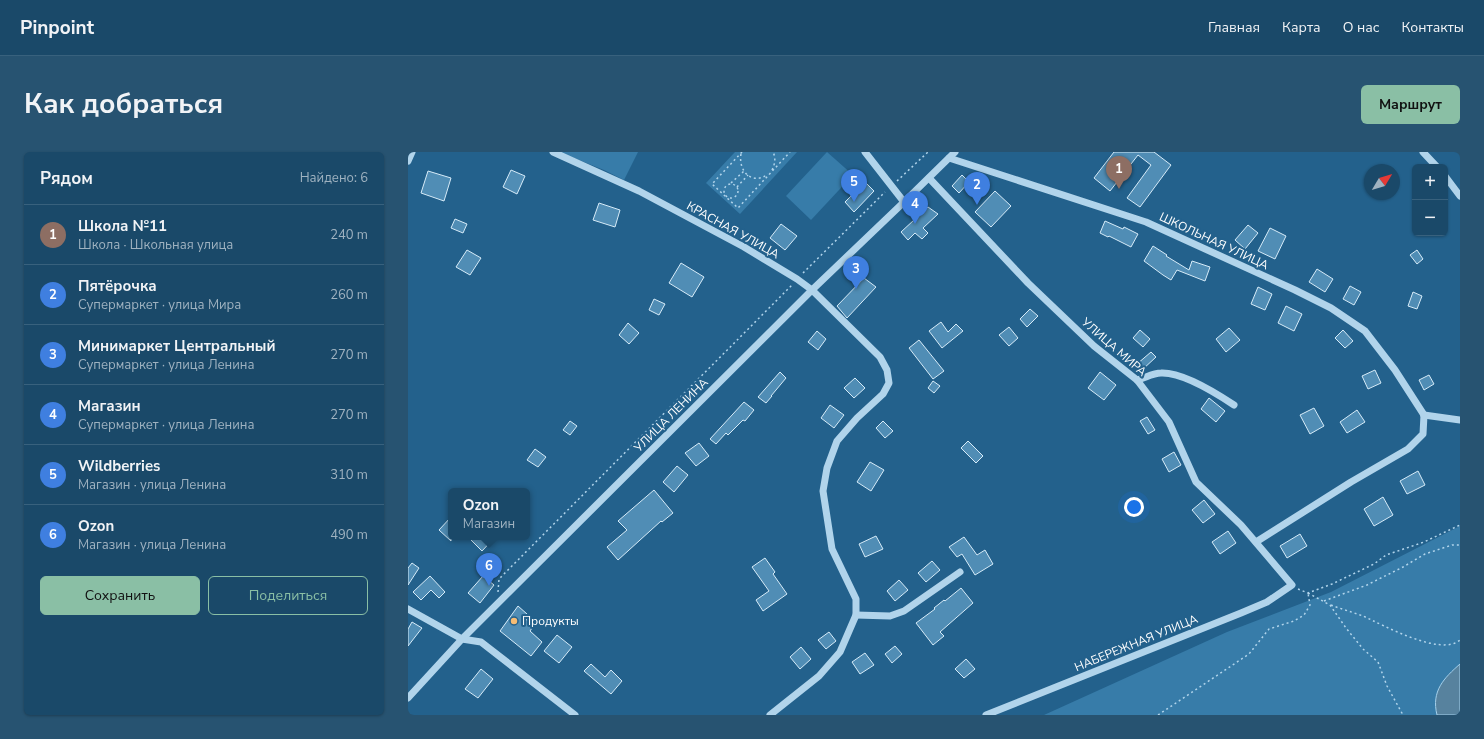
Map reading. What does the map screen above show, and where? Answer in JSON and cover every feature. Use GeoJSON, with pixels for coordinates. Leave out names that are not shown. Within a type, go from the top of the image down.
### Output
{"type":"FeatureCollection","features":[{"type":"Feature","properties":{"kind":"street"},"geometry":{"type":"LineString","coordinates":[[408,161],[412,152]]}},
{"type":"Feature","properties":{"kind":"street","name":"КРАСНАЯ УЛИЦА"},"geometry":{"type":"LineString","coordinates":[[553,152],[639,190],[797,279],[812,290],[880,357],[887,370],[889,383],[883,394],[837,441],[827,468],[823,491],[832,549],[856,599],[856,615]]}},
{"type":"Feature","properties":{"kind":"street"},"geometry":{"type":"LineString","coordinates":[[865,152],[904,202]]}},
{"type":"Feature","properties":{"kind":"street","name":"УЛИЦА ЛЕНИНА"},"geometry":{"type":"LineString","coordinates":[[408,698],[462,639],[812,290],[955,152]]}},
{"type":"Feature","properties":{"kind":"street"},"geometry":{"type":"LineString","coordinates":[[1423,152],[1434,164]]}},
{"type":"Feature","properties":{"kind":"street","name":"ШКОЛЬНАЯ УЛИЦА"},"geometry":{"type":"LineString","coordinates":[[949,158],[1146,222],[1331,308],[1365,330],[1395,370],[1424,415]]}},
{"type":"Feature","properties":{"kind":"street","name":"УЛИЦА МИРА"},"geometry":{"type":"LineString","coordinates":[[929,178],[1028,283],[1094,346],[1137,380],[1169,422],[1196,482],[1241,525],[1292,585]]}},
{"type":"Feature","properties":{"kind":"street"},"geometry":{"type":"LineString","coordinates":[[1448,180],[1460,196]]}},
{"type":"Feature","properties":{"kind":"street"},"geometry":{"type":"LineString","coordinates":[[1137,380],[1159,373],[1174,374],[1188,379],[1234,405]]}},
{"type":"Feature","properties":{"kind":"street"},"geometry":{"type":"LineString","coordinates":[[1256,542],[1351,482],[1408,450],[1423,434],[1424,415],[1460,420]]}},
{"type":"Feature","properties":{"kind":"street"},"geometry":{"type":"LineString","coordinates":[[770,715],[819,676],[840,652],[856,615],[890,616],[904,611],[960,572]]}},
{"type":"Feature","properties":{"kind":"street","name":"НАБЕРЕЖНАЯ УЛИЦА"},"geometry":{"type":"LineString","coordinates":[[986,715],[1267,602],[1292,585]]}},
{"type":"Feature","properties":{"kind":"street"},"geometry":{"type":"LineString","coordinates":[[408,609],[462,639],[481,642],[576,715]]}},
{"type":"Feature","properties":{"kind":"path"},"geometry":{"type":"LineString","coordinates":[[742,152],[740,161],[744,171],[748,175],[756,178],[765,177],[772,172],[775,164],[775,155],[773,152]]}},
{"type":"Feature","properties":{"kind":"path"},"geometry":{"type":"LineString","coordinates":[[742,152],[712,184],[738,208],[790,152]]}},
{"type":"Feature","properties":{"kind":"path"},"geometry":{"type":"LineString","coordinates":[[498,592],[499,580],[797,279],[891,186],[928,152]]}},
{"type":"Feature","properties":{"kind":"path"},"geometry":{"type":"LineString","coordinates":[[725,196],[723,192],[726,185],[731,183],[744,171]]}},
{"type":"Feature","properties":{"kind":"path"},"geometry":{"type":"LineString","coordinates":[[737,187],[748,175]]}},
{"type":"Feature","properties":{"kind":"path"},"geometry":{"type":"LineString","coordinates":[[725,196],[732,198],[738,193],[737,187],[731,183]]}},
{"type":"Feature","properties":{"kind":"path"},"geometry":{"type":"LineString","coordinates":[[1308,594],[1374,564],[1386,555],[1424,542],[1460,525]]}},
{"type":"Feature","properties":{"kind":"path"},"geometry":{"type":"LineString","coordinates":[[1323,602],[1367,585],[1425,554],[1452,545],[1460,545]]}},
{"type":"Feature","properties":{"kind":"path"},"geometry":{"type":"LineString","coordinates":[[1292,585],[1330,605],[1361,616],[1396,632],[1435,645],[1457,643],[1460,640]]}},
{"type":"Feature","properties":{"kind":"path"},"geometry":{"type":"LineString","coordinates":[[1158,715],[1249,654],[1269,629],[1294,621],[1304,615],[1310,605],[1308,594]]}},
{"type":"Feature","properties":{"kind":"path"},"geometry":{"type":"LineString","coordinates":[[1330,605],[1363,649],[1378,662],[1387,686],[1403,715]]}},
{"type":"Feature","properties":{"kind":"shaded area"},"geometry":{"type":"Polygon","coordinates":[[[559,152],[638,152],[624,180],[604,170],[559,152]]]}},
{"type":"Feature","properties":{"kind":"shaded area"},"geometry":{"type":"Polygon","coordinates":[[[735,152],[797,152],[740,214],[706,183],[735,152]]]}},
{"type":"Feature","properties":{"kind":"shaded area"},"geometry":{"type":"Polygon","coordinates":[[[827,152],[853,175],[811,220],[786,196],[827,152]]]}},
{"type":"Feature","properties":{"kind":"shaded area"},"geometry":{"type":"Polygon","coordinates":[[[1460,526],[1460,664],[1444,680],[1437,692],[1437,715],[1044,715],[1227,632],[1331,592],[1460,526]]]}},
{"type":"Feature","properties":{"kind":"shaded area"},"geometry":{"type":"Polygon","coordinates":[[[1460,664],[1460,715],[1437,715],[1437,692],[1444,680],[1460,664]]]}},
{"type":"Feature","properties":{"kind":"building"},"geometry":{"type":"Polygon","coordinates":[[[1114,152],[1154,152],[1171,165],[1140,207],[1127,198],[1151,165],[1138,155],[1110,191],[1094,178],[1114,152]]]}},
{"type":"Feature","properties":{"kind":"building"},"geometry":{"type":"Polygon","coordinates":[[[511,170],[525,176],[517,194],[503,187],[511,170]]]}},
{"type":"Feature","properties":{"kind":"building"},"geometry":{"type":"Polygon","coordinates":[[[428,171],[451,178],[444,201],[421,193],[428,171]]]}},
{"type":"Feature","properties":{"kind":"building"},"geometry":{"type":"Polygon","coordinates":[[[962,175],[969,182],[959,193],[952,186],[962,175]]]}},
{"type":"Feature","properties":{"kind":"building"},"geometry":{"type":"Polygon","coordinates":[[[865,182],[874,191],[854,212],[845,202],[865,182]]]}},
{"type":"Feature","properties":{"kind":"building"},"geometry":{"type":"Polygon","coordinates":[[[995,191],[1011,206],[991,227],[975,212],[995,191]]]}},
{"type":"Feature","properties":{"kind":"building"},"geometry":{"type":"Polygon","coordinates":[[[599,203],[620,210],[615,227],[593,220],[599,203]]]}},
{"type":"Feature","properties":{"kind":"building"},"geometry":{"type":"Polygon","coordinates":[[[928,207],[938,214],[923,228],[928,233],[922,239],[915,233],[908,240],[901,232],[928,207]]]}},
{"type":"Feature","properties":{"kind":"building"},"geometry":{"type":"Polygon","coordinates":[[[455,219],[467,224],[463,233],[451,228],[455,219]]]}},
{"type":"Feature","properties":{"kind":"building"},"geometry":{"type":"Polygon","coordinates":[[[1105,221],[1123,229],[1124,227],[1138,234],[1131,247],[1100,233],[1105,221]]]}},
{"type":"Feature","properties":{"kind":"building"},"geometry":{"type":"Polygon","coordinates":[[[781,224],[797,236],[785,250],[770,238],[781,224]]]}},
{"type":"Feature","properties":{"kind":"building"},"geometry":{"type":"Polygon","coordinates":[[[1248,225],[1258,233],[1245,249],[1235,240],[1248,225]]]}},
{"type":"Feature","properties":{"kind":"building"},"geometry":{"type":"Polygon","coordinates":[[[1270,228],[1286,236],[1275,259],[1258,251],[1270,228]]]}},
{"type":"Feature","properties":{"kind":"building"},"geometry":{"type":"Polygon","coordinates":[[[1153,246],[1189,270],[1192,261],[1210,267],[1205,281],[1177,270],[1171,280],[1163,275],[1144,261],[1153,246]]]}},
{"type":"Feature","properties":{"kind":"building"},"geometry":{"type":"Polygon","coordinates":[[[467,250],[481,258],[470,275],[456,267],[467,250]]]}},
{"type":"Feature","properties":{"kind":"building"},"geometry":{"type":"Polygon","coordinates":[[[1417,250],[1423,259],[1417,264],[1410,255],[1417,250]]]}},
{"type":"Feature","properties":{"kind":"building"},"geometry":{"type":"Polygon","coordinates":[[[681,263],[704,277],[692,297],[669,283],[681,263]]]}},
{"type":"Feature","properties":{"kind":"building"},"geometry":{"type":"Polygon","coordinates":[[[1317,269],[1333,279],[1325,292],[1309,282],[1317,269]]]}},
{"type":"Feature","properties":{"kind":"building"},"geometry":{"type":"Polygon","coordinates":[[[864,278],[876,287],[847,318],[837,306],[864,278]]]}},
{"type":"Feature","properties":{"kind":"building"},"geometry":{"type":"Polygon","coordinates":[[[1350,286],[1361,292],[1354,305],[1343,299],[1350,286]]]}},
{"type":"Feature","properties":{"kind":"building"},"geometry":{"type":"Polygon","coordinates":[[[1258,287],[1272,294],[1265,310],[1251,304],[1258,287]]]}},
{"type":"Feature","properties":{"kind":"building"},"geometry":{"type":"Polygon","coordinates":[[[1413,292],[1422,296],[1417,309],[1408,306],[1413,292]]]}},
{"type":"Feature","properties":{"kind":"building"},"geometry":{"type":"Polygon","coordinates":[[[654,299],[665,304],[659,315],[649,310],[654,299]]]}},
{"type":"Feature","properties":{"kind":"building"},"geometry":{"type":"Polygon","coordinates":[[[1286,306],[1302,314],[1294,331],[1278,323],[1286,306]]]}},
{"type":"Feature","properties":{"kind":"building"},"geometry":{"type":"Polygon","coordinates":[[[1030,309],[1038,316],[1027,327],[1020,319],[1030,309]]]}},
{"type":"Feature","properties":{"kind":"building"},"geometry":{"type":"Polygon","coordinates":[[[941,322],[948,332],[956,324],[963,331],[942,348],[929,331],[941,322]]]}},
{"type":"Feature","properties":{"kind":"building"},"geometry":{"type":"Polygon","coordinates":[[[628,323],[639,333],[629,344],[619,335],[628,323]]]}},
{"type":"Feature","properties":{"kind":"building"},"geometry":{"type":"Polygon","coordinates":[[[1009,327],[1018,338],[1009,346],[999,335],[1009,327]]]}},
{"type":"Feature","properties":{"kind":"building"},"geometry":{"type":"Polygon","coordinates":[[[1229,328],[1240,340],[1226,352],[1216,339],[1229,328]]]}},
{"type":"Feature","properties":{"kind":"building"},"geometry":{"type":"Polygon","coordinates":[[[1140,330],[1150,339],[1143,347],[1133,338],[1140,330]]]}},
{"type":"Feature","properties":{"kind":"building"},"geometry":{"type":"Polygon","coordinates":[[[1343,330],[1353,341],[1345,348],[1335,338],[1343,330]]]}},
{"type":"Feature","properties":{"kind":"building"},"geometry":{"type":"Polygon","coordinates":[[[817,331],[826,339],[818,350],[808,342],[817,331]]]}},
{"type":"Feature","properties":{"kind":"building"},"geometry":{"type":"Polygon","coordinates":[[[919,340],[944,371],[933,379],[909,348],[919,340]]]}},
{"type":"Feature","properties":{"kind":"building"},"geometry":{"type":"Polygon","coordinates":[[[1151,352],[1156,357],[1142,370],[1137,364],[1151,352]]]}},
{"type":"Feature","properties":{"kind":"building"},"geometry":{"type":"Polygon","coordinates":[[[1375,370],[1381,383],[1368,389],[1362,376],[1375,370]]]}},
{"type":"Feature","properties":{"kind":"building"},"geometry":{"type":"Polygon","coordinates":[[[780,372],[786,378],[766,403],[758,397],[780,372]]]}},
{"type":"Feature","properties":{"kind":"building"},"geometry":{"type":"Polygon","coordinates":[[[1100,372],[1116,385],[1104,400],[1088,388],[1100,372]]]}},
{"type":"Feature","properties":{"kind":"building"},"geometry":{"type":"Polygon","coordinates":[[[1429,375],[1434,384],[1424,390],[1419,380],[1429,375]]]}},
{"type":"Feature","properties":{"kind":"building"},"geometry":{"type":"Polygon","coordinates":[[[855,378],[865,388],[854,398],[844,388],[855,378]]]}},
{"type":"Feature","properties":{"kind":"building"},"geometry":{"type":"Polygon","coordinates":[[[933,381],[940,386],[934,393],[928,388],[933,381]]]}},
{"type":"Feature","properties":{"kind":"building"},"geometry":{"type":"Polygon","coordinates":[[[1209,398],[1225,411],[1216,422],[1201,409],[1209,398]]]}},
{"type":"Feature","properties":{"kind":"building"},"geometry":{"type":"Polygon","coordinates":[[[744,402],[754,410],[745,421],[743,420],[728,435],[726,433],[716,444],[710,439],[744,402]]]}},
{"type":"Feature","properties":{"kind":"building"},"geometry":{"type":"Polygon","coordinates":[[[830,405],[844,415],[834,428],[821,418],[830,405]]]}},
{"type":"Feature","properties":{"kind":"building"},"geometry":{"type":"Polygon","coordinates":[[[1314,408],[1324,426],[1310,434],[1300,415],[1314,408]]]}},
{"type":"Feature","properties":{"kind":"building"},"geometry":{"type":"Polygon","coordinates":[[[1357,410],[1365,422],[1347,433],[1340,422],[1357,410]]]}},
{"type":"Feature","properties":{"kind":"building"},"geometry":{"type":"Polygon","coordinates":[[[1147,417],[1155,430],[1148,434],[1140,421],[1147,417]]]}},
{"type":"Feature","properties":{"kind":"building"},"geometry":{"type":"Polygon","coordinates":[[[570,421],[577,426],[570,435],[563,430],[570,421]]]}},
{"type":"Feature","properties":{"kind":"building"},"geometry":{"type":"Polygon","coordinates":[[[883,421],[893,431],[885,438],[876,428],[883,421]]]}},
{"type":"Feature","properties":{"kind":"building"},"geometry":{"type":"Polygon","coordinates":[[[968,441],[983,456],[976,463],[961,448],[968,441]]]}},
{"type":"Feature","properties":{"kind":"building"},"geometry":{"type":"Polygon","coordinates":[[[699,443],[709,456],[696,466],[685,453],[699,443]]]}},
{"type":"Feature","properties":{"kind":"building"},"geometry":{"type":"Polygon","coordinates":[[[535,449],[546,457],[538,467],[527,460],[535,449]]]}},
{"type":"Feature","properties":{"kind":"building"},"geometry":{"type":"Polygon","coordinates":[[[1174,452],[1181,465],[1169,472],[1162,459],[1174,452]]]}},
{"type":"Feature","properties":{"kind":"building"},"geometry":{"type":"Polygon","coordinates":[[[870,462],[884,470],[871,491],[857,482],[870,462]]]}},
{"type":"Feature","properties":{"kind":"building"},"geometry":{"type":"Polygon","coordinates":[[[677,466],[688,475],[674,492],[663,482],[677,466]]]}},
{"type":"Feature","properties":{"kind":"building"},"geometry":{"type":"Polygon","coordinates":[[[1418,471],[1425,485],[1407,494],[1400,481],[1418,471]]]}},
{"type":"Feature","properties":{"kind":"building"},"geometry":{"type":"Polygon","coordinates":[[[654,490],[673,513],[662,522],[661,521],[618,560],[607,547],[627,530],[618,521],[654,490]]]}},
{"type":"Feature","properties":{"kind":"building"},"geometry":{"type":"Polygon","coordinates":[[[1383,497],[1393,515],[1374,526],[1364,509],[1383,497]]]}},
{"type":"Feature","properties":{"kind":"building"},"geometry":{"type":"Polygon","coordinates":[[[1204,500],[1215,514],[1203,523],[1192,510],[1204,500]]]}},
{"type":"Feature","properties":{"kind":"building"},"geometry":{"type":"Polygon","coordinates":[[[448,520],[448,538],[439,530],[448,520]]]}},
{"type":"Feature","properties":{"kind":"building"},"geometry":{"type":"Polygon","coordinates":[[[1228,531],[1236,543],[1220,554],[1212,542],[1228,531]]]}},
{"type":"Feature","properties":{"kind":"building"},"geometry":{"type":"Polygon","coordinates":[[[1300,534],[1307,546],[1287,558],[1280,546],[1300,534]]]}},
{"type":"Feature","properties":{"kind":"building"},"geometry":{"type":"Polygon","coordinates":[[[876,536],[883,549],[865,557],[859,544],[876,536]]]}},
{"type":"Feature","properties":{"kind":"building"},"geometry":{"type":"Polygon","coordinates":[[[964,537],[977,555],[985,550],[993,564],[975,575],[962,554],[957,557],[949,547],[964,537]]]}},
{"type":"Feature","properties":{"kind":"building"},"geometry":{"type":"Polygon","coordinates":[[[471,540],[492,540],[482,551],[471,540]]]}},
{"type":"Feature","properties":{"kind":"building"},"geometry":{"type":"Polygon","coordinates":[[[765,558],[775,572],[773,574],[787,594],[763,611],[756,600],[769,591],[752,567],[765,558]]]}},
{"type":"Feature","properties":{"kind":"building"},"geometry":{"type":"Polygon","coordinates":[[[932,561],[940,570],[926,582],[918,573],[932,561]]]}},
{"type":"Feature","properties":{"kind":"building"},"geometry":{"type":"Polygon","coordinates":[[[412,563],[419,568],[408,585],[408,568],[412,563]]]}},
{"type":"Feature","properties":{"kind":"building"},"geometry":{"type":"Polygon","coordinates":[[[430,576],[445,592],[439,598],[431,590],[421,600],[413,592],[430,576]]]}},
{"type":"Feature","properties":{"kind":"building"},"geometry":{"type":"Polygon","coordinates":[[[483,576],[494,585],[480,603],[468,593],[483,576]]]}},
{"type":"Feature","properties":{"kind":"building"},"geometry":{"type":"Polygon","coordinates":[[[899,580],[908,590],[895,601],[887,591],[899,580]]]}},
{"type":"Feature","properties":{"kind":"building"},"geometry":{"type":"Polygon","coordinates":[[[961,588],[973,603],[940,632],[944,636],[933,645],[916,623],[961,588]]]}},
{"type":"Feature","properties":{"kind":"building"},"geometry":{"type":"Polygon","coordinates":[[[518,606],[527,614],[524,618],[534,625],[530,631],[542,642],[531,656],[500,631],[518,606]]]}},
{"type":"Feature","properties":{"kind":"building"},"geometry":{"type":"Polygon","coordinates":[[[412,622],[422,628],[408,646],[408,629],[412,622]]]}},
{"type":"Feature","properties":{"kind":"building"},"geometry":{"type":"Polygon","coordinates":[[[829,632],[836,641],[826,649],[818,640],[829,632]]]}},
{"type":"Feature","properties":{"kind":"building"},"geometry":{"type":"Polygon","coordinates":[[[557,635],[572,647],[559,663],[544,651],[557,635]]]}},
{"type":"Feature","properties":{"kind":"building"},"geometry":{"type":"Polygon","coordinates":[[[895,646],[902,654],[892,663],[885,654],[895,646]]]}},
{"type":"Feature","properties":{"kind":"building"},"geometry":{"type":"Polygon","coordinates":[[[801,647],[811,659],[800,669],[790,657],[801,647]]]}},
{"type":"Feature","properties":{"kind":"building"},"geometry":{"type":"Polygon","coordinates":[[[865,653],[874,665],[860,674],[852,662],[865,653]]]}},
{"type":"Feature","properties":{"kind":"building"},"geometry":{"type":"Polygon","coordinates":[[[966,659],[975,669],[964,678],[955,669],[966,659]]]}},
{"type":"Feature","properties":{"kind":"building"},"geometry":{"type":"Polygon","coordinates":[[[591,664],[605,677],[611,670],[622,681],[611,694],[584,671],[591,664]]]}},
{"type":"Feature","properties":{"kind":"building"},"geometry":{"type":"Polygon","coordinates":[[[481,669],[493,679],[478,698],[465,689],[481,669]]]}},
{"type":"Feature","properties":{"kind":"place","name":"Школа №11"},"geometry":{"type":"Point","coordinates":[1119,189]}},
{"type":"Feature","properties":{"kind":"place","name":"Wildberries"},"geometry":{"type":"Point","coordinates":[854,202]}},
{"type":"Feature","properties":{"kind":"place","name":"Пятёрочка"},"geometry":{"type":"Point","coordinates":[977,205]}},
{"type":"Feature","properties":{"kind":"place","name":"Магазин"},"geometry":{"type":"Point","coordinates":[915,224]}},
{"type":"Feature","properties":{"kind":"place","name":"Минимаркет Центральный"},"geometry":{"type":"Point","coordinates":[856,289]}},
{"type":"Feature","properties":{"kind":"place","name":"Ozon"},"geometry":{"type":"Point","coordinates":[489,586]}},
{"type":"Feature","properties":{"kind":"place","name":"Продукты"},"geometry":{"type":"Point","coordinates":[514,621]}}]}
